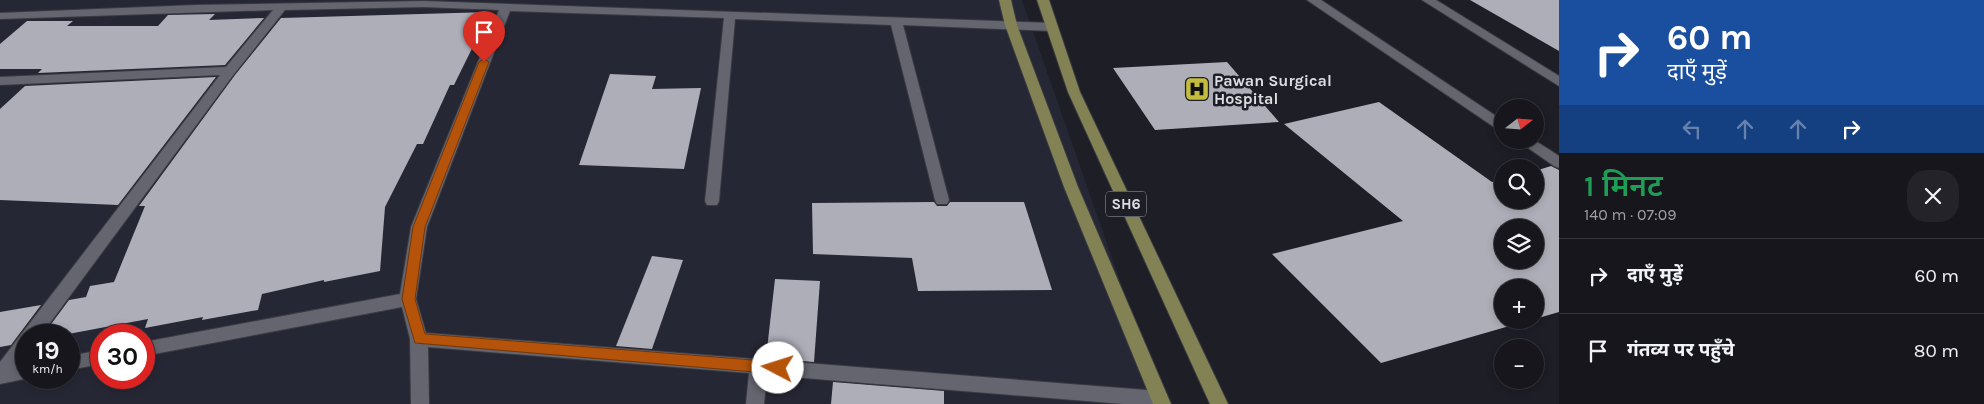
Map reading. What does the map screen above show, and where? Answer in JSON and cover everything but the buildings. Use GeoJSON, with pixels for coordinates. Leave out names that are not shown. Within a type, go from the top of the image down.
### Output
{"type":"FeatureCollection","features":[{"type":"Feature","properties":{"kind":"main road","name":"SH6"},"geometry":{"type":"LineString","coordinates":[[1005,0],[1012,25],[1071,187],[1160,401]]}},
{"type":"Feature","properties":{"kind":"main road","name":"SH6"},"geometry":{"type":"LineString","coordinates":[[1043,0],[1074,92],[1219,404]]}},
{"type":"Feature","properties":{"kind":"street"},"geometry":{"type":"LineString","coordinates":[[1313,0],[1494,121]]}},
{"type":"Feature","properties":{"kind":"street"},"geometry":{"type":"LineString","coordinates":[[1428,0],[1559,82]]}},
{"type":"Feature","properties":{"kind":"street"},"geometry":{"type":"LineString","coordinates":[[0,16],[210,4],[282,6],[307,3],[458,3],[506,7],[1052,27]]}},
{"type":"Feature","properties":{"kind":"street"},"geometry":{"type":"LineString","coordinates":[[39,324],[230,71],[282,6]]}},
{"type":"Feature","properties":{"kind":"street"},"geometry":{"type":"LineString","coordinates":[[420,404],[419,339],[408,299],[419,227],[506,7]]}},
{"type":"Feature","properties":{"kind":"street"},"geometry":{"type":"LineString","coordinates":[[712,201],[730,15]]}},
{"type":"Feature","properties":{"kind":"street"},"geometry":{"type":"LineString","coordinates":[[896,21],[942,200]]}},
{"type":"Feature","properties":{"kind":"street"},"geometry":{"type":"LineString","coordinates":[[0,81],[230,71]]}},
{"type":"Feature","properties":{"kind":"street"},"geometry":{"type":"LineString","coordinates":[[1538,149],[1559,163]]}},
{"type":"Feature","properties":{"kind":"street"},"geometry":{"type":"LineString","coordinates":[[155,347],[408,299]]}},
{"type":"Feature","properties":{"kind":"street"},"geometry":{"type":"LineString","coordinates":[[419,339],[1160,401]]}},
{"type":"Feature","properties":{"kind":"street"},"geometry":{"type":"LineString","coordinates":[[0,376],[15,356]]}},
{"type":"Feature","properties":{"kind":"street"},"geometry":{"type":"LineString","coordinates":[[755,404],[759,366]]}},
{"type":"Feature","properties":{"kind":"street"},"geometry":{"type":"LineString","coordinates":[[0,376],[15,373]]}},
{"type":"Feature","properties":{"kind":"shaded area"},"geometry":{"type":"Polygon","coordinates":[[[0,0],[1022,0],[1163,404],[0,404],[0,0]]]}},
{"type":"Feature","properties":{"kind":"place","name":"Pawan Surgical Hospital"},"geometry":{"type":"Point","coordinates":[1197,89]}},
{"type":"Feature","properties":{"kind":"route"},"geometry":{"type":"LineString","coordinates":[[484,62],[419,227],[408,299],[419,339],[778,368]]}}]}
